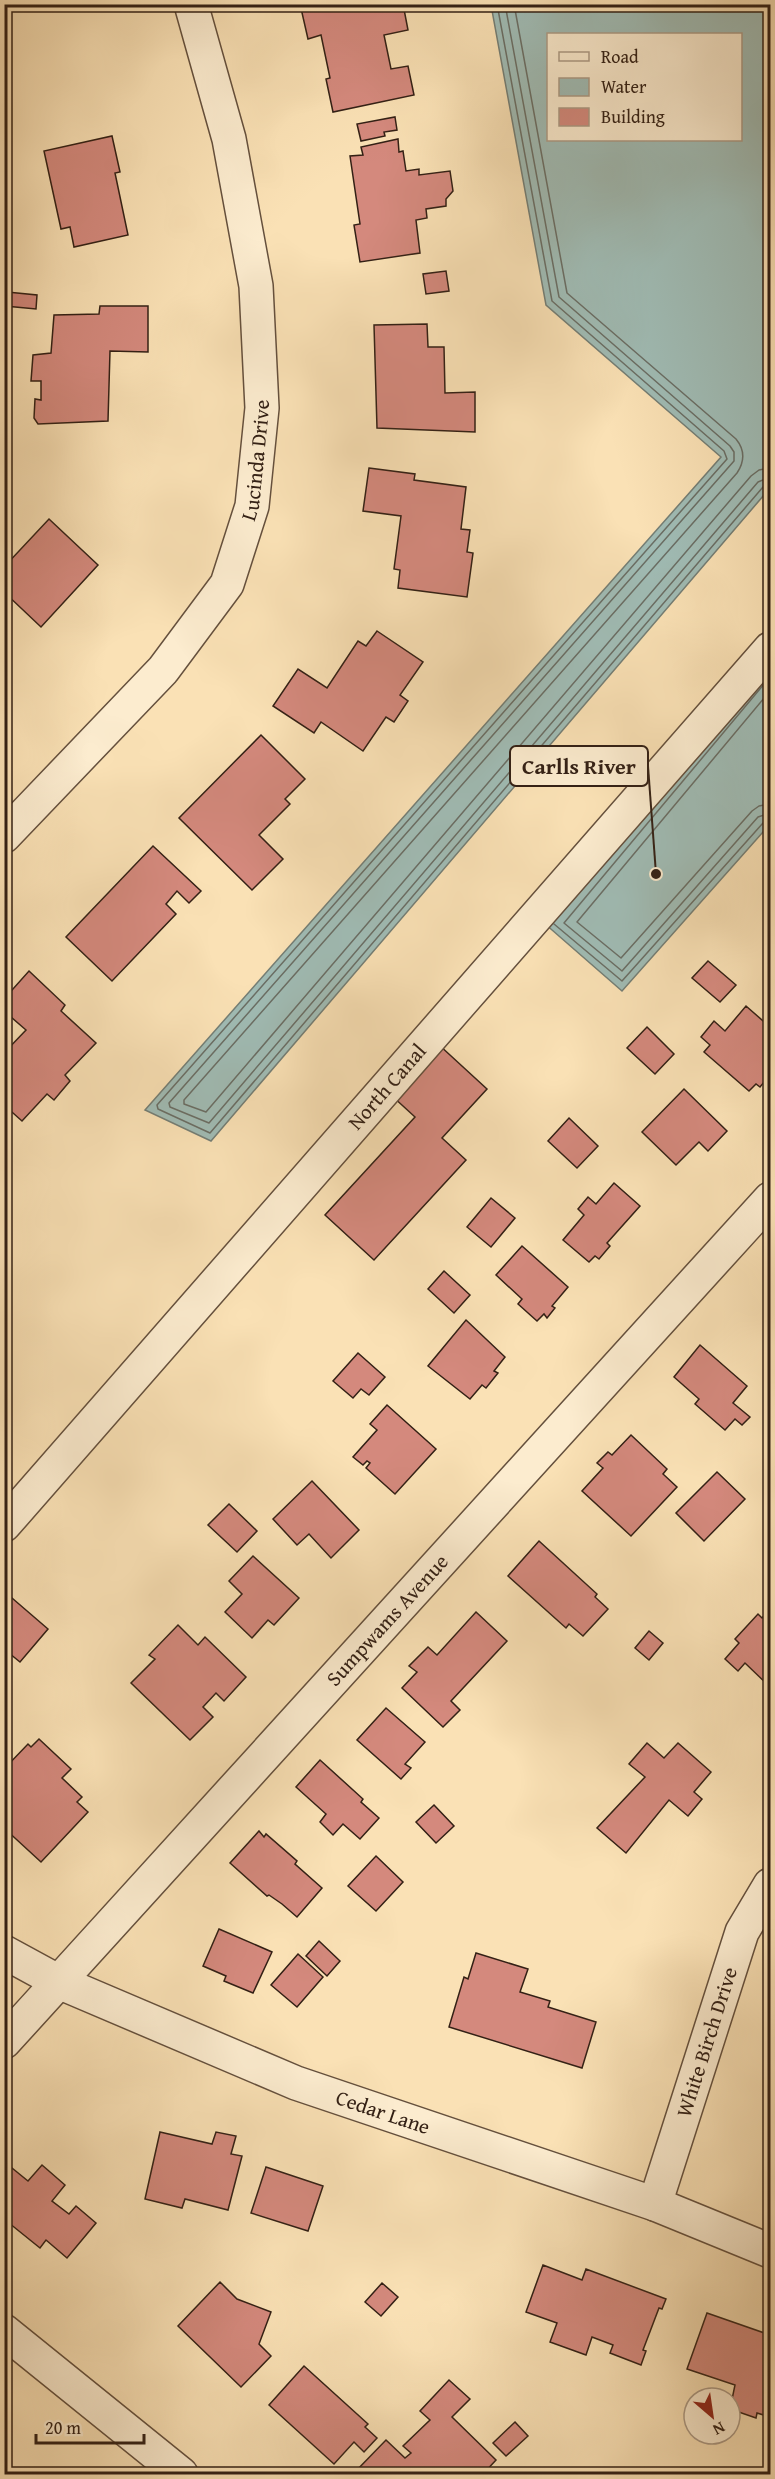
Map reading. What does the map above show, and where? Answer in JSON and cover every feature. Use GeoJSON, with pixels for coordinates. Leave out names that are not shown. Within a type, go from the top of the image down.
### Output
{"type":"FeatureCollection","features":[{"type":"Feature","properties":{"kind":"street","name":"Lucinda Drive"},"geometry":{"type":"LineString","coordinates":[[4,836],[170,661],[226,584],[252,506],[262,408],[256,286],[228,140],[191,4]]}},
{"type":"Feature","properties":{"kind":"street","name":"North Canal"},"geometry":{"type":"LineString","coordinates":[[4,1525],[771,649]]}},
{"type":"Feature","properties":{"kind":"street","name":"Sumpwams Avenue"},"geometry":{"type":"LineString","coordinates":[[4,2042],[61,1983],[771,1199]]}},
{"type":"Feature","properties":{"kind":"street","name":"White Birch Drive"},"geometry":{"type":"LineString","coordinates":[[655,2204],[742,1932],[771,1886]]}},
{"type":"Feature","properties":{"kind":"street","name":"Cedar Lane"},"geometry":{"type":"LineString","coordinates":[[4,1952],[61,1983],[296,2083],[655,2204],[771,2251]]}},
{"type":"Feature","properties":{"kind":"street"},"geometry":{"type":"LineString","coordinates":[[4,2331],[181,2475]]}},
{"type":"Feature","properties":{"kind":"water"},"geometry":{"type":"Polygon","coordinates":[[[491,5],[770,5],[770,488],[211,1141],[145,1110],[721,457],[546,305],[491,5]]]}},
{"type":"Feature","properties":{"kind":"water"},"geometry":{"type":"Polygon","coordinates":[[[770,657],[770,824],[622,991],[544,923],[770,657]]]}},
{"type":"Feature","properties":{"kind":"building"},"geometry":{"type":"Polygon","coordinates":[[[300,4],[403,4],[408,30],[384,35],[391,69],[408,66],[414,95],[333,112],[326,79],[330,78],[321,35],[308,39],[300,4]]]}},
{"type":"Feature","properties":{"kind":"building"},"geometry":{"type":"Polygon","coordinates":[[[395,117],[397,130],[384,132],[385,136],[361,141],[357,124],[395,117]]]}},
{"type":"Feature","properties":{"kind":"building"},"geometry":{"type":"Polygon","coordinates":[[[112,136],[120,172],[115,173],[128,235],[74,247],[70,227],[61,229],[44,151],[112,136]]]}},
{"type":"Feature","properties":{"kind":"building"},"geometry":{"type":"Polygon","coordinates":[[[398,139],[399,152],[403,151],[406,171],[419,169],[419,175],[450,171],[453,191],[446,199],[446,206],[426,209],[427,218],[416,220],[420,253],[360,262],[354,225],[360,224],[350,156],[363,155],[361,147],[398,139]]]}},
{"type":"Feature","properties":{"kind":"building"},"geometry":{"type":"Polygon","coordinates":[[[446,271],[449,291],[426,294],[423,274],[446,271]]]}},
{"type":"Feature","properties":{"kind":"building"},"geometry":{"type":"Polygon","coordinates":[[[7,292],[37,295],[36,309],[5,306],[7,292]]]}},
{"type":"Feature","properties":{"kind":"building"},"geometry":{"type":"Polygon","coordinates":[[[100,306],[148,306],[148,352],[110,351],[108,421],[38,424],[34,418],[35,399],[41,400],[41,381],[31,381],[33,355],[51,353],[54,315],[99,314],[100,306]]]}},
{"type":"Feature","properties":{"kind":"building"},"geometry":{"type":"Polygon","coordinates":[[[427,324],[428,347],[444,347],[445,393],[475,392],[475,432],[377,428],[374,325],[427,324]]]}},
{"type":"Feature","properties":{"kind":"building"},"geometry":{"type":"Polygon","coordinates":[[[369,468],[415,474],[414,480],[466,487],[461,529],[470,530],[467,552],[473,553],[467,597],[398,588],[400,570],[394,569],[401,516],[363,511],[369,468]]]}},
{"type":"Feature","properties":{"kind":"building"},"geometry":{"type":"Polygon","coordinates":[[[49,519],[98,565],[41,627],[4,592],[4,567],[49,519]]]}},
{"type":"Feature","properties":{"kind":"building"},"geometry":{"type":"Polygon","coordinates":[[[377,631],[423,662],[400,695],[408,701],[394,722],[386,717],[363,751],[321,722],[314,733],[273,706],[298,669],[327,688],[358,641],[366,646],[377,631]]]}},
{"type":"Feature","properties":{"kind":"building"},"geometry":{"type":"Polygon","coordinates":[[[261,735],[305,779],[285,799],[290,804],[259,835],[283,859],[252,890],[179,818],[261,735]]]}},
{"type":"Feature","properties":{"kind":"building"},"geometry":{"type":"Polygon","coordinates":[[[153,846],[201,891],[189,903],[177,891],[166,904],[176,914],[112,981],[66,937],[153,846]]]}},
{"type":"Feature","properties":{"kind":"building"},"geometry":{"type":"Polygon","coordinates":[[[708,961],[736,985],[720,1002],[692,978],[708,961]]]}},
{"type":"Feature","properties":{"kind":"building"},"geometry":{"type":"Polygon","coordinates":[[[29,971],[65,1005],[61,1011],[96,1043],[65,1075],[70,1081],[54,1100],[47,1094],[22,1121],[4,1105],[4,1053],[26,1030],[4,1011],[4,999],[29,971]]]}},
{"type":"Feature","properties":{"kind":"building"},"geometry":{"type":"Polygon","coordinates":[[[746,1006],[770,1027],[770,1075],[760,1087],[756,1084],[749,1091],[704,1052],[710,1045],[701,1037],[714,1021],[725,1031],[746,1006]]]}},
{"type":"Feature","properties":{"kind":"building"},"geometry":{"type":"Polygon","coordinates":[[[647,1027],[674,1054],[655,1074],[627,1048],[647,1027]]]}},
{"type":"Feature","properties":{"kind":"building"},"geometry":{"type":"Polygon","coordinates":[[[438,1044],[487,1089],[442,1138],[466,1160],[374,1260],[325,1215],[415,1117],[391,1095],[438,1044]]]}},
{"type":"Feature","properties":{"kind":"building"},"geometry":{"type":"Polygon","coordinates":[[[684,1089],[727,1131],[708,1151],[699,1142],[676,1165],[642,1132],[684,1089]]]}},
{"type":"Feature","properties":{"kind":"building"},"geometry":{"type":"Polygon","coordinates":[[[569,1118],[598,1146],[577,1168],[548,1141],[569,1118]]]}},
{"type":"Feature","properties":{"kind":"building"},"geometry":{"type":"Polygon","coordinates":[[[614,1183],[640,1206],[607,1243],[610,1246],[599,1259],[595,1256],[589,1262],[563,1240],[584,1215],[578,1209],[588,1197],[596,1204],[614,1183]]]}},
{"type":"Feature","properties":{"kind":"building"},"geometry":{"type":"Polygon","coordinates":[[[491,1198],[515,1218],[491,1247],[467,1227],[491,1198]]]}},
{"type":"Feature","properties":{"kind":"building"},"geometry":{"type":"Polygon","coordinates":[[[522,1246],[568,1287],[552,1306],[555,1308],[547,1318],[544,1314],[537,1321],[518,1304],[522,1299],[496,1275],[522,1246]]]}},
{"type":"Feature","properties":{"kind":"building"},"geometry":{"type":"Polygon","coordinates":[[[444,1271],[470,1295],[454,1313],[428,1289],[444,1271]]]}},
{"type":"Feature","properties":{"kind":"building"},"geometry":{"type":"Polygon","coordinates":[[[466,1320],[505,1357],[494,1371],[498,1373],[486,1388],[482,1385],[470,1399],[428,1366],[466,1320]]]}},
{"type":"Feature","properties":{"kind":"building"},"geometry":{"type":"Polygon","coordinates":[[[700,1345],[747,1386],[733,1403],[750,1417],[742,1425],[735,1419],[725,1430],[695,1404],[699,1399],[674,1377],[700,1345]]]}},
{"type":"Feature","properties":{"kind":"building"},"geometry":{"type":"Polygon","coordinates":[[[358,1353],[385,1377],[369,1395],[361,1389],[353,1398],[333,1381],[358,1353]]]}},
{"type":"Feature","properties":{"kind":"building"},"geometry":{"type":"Polygon","coordinates":[[[387,1405],[436,1449],[395,1494],[366,1468],[370,1463],[367,1461],[363,1465],[353,1457],[377,1430],[370,1424],[387,1405]]]}},
{"type":"Feature","properties":{"kind":"building"},"geometry":{"type":"Polygon","coordinates":[[[631,1435],[667,1469],[663,1474],[677,1487],[631,1536],[582,1491],[603,1468],[597,1463],[608,1452],[612,1455],[631,1435]]]}},
{"type":"Feature","properties":{"kind":"building"},"geometry":{"type":"Polygon","coordinates":[[[717,1472],[745,1499],[704,1541],[676,1513],[717,1472]]]}},
{"type":"Feature","properties":{"kind":"building"},"geometry":{"type":"Polygon","coordinates":[[[312,1481],[359,1530],[331,1558],[309,1534],[297,1545],[273,1519],[312,1481]]]}},
{"type":"Feature","properties":{"kind":"building"},"geometry":{"type":"Polygon","coordinates":[[[229,1504],[257,1531],[237,1552],[208,1525],[229,1504]]]}},
{"type":"Feature","properties":{"kind":"building"},"geometry":{"type":"Polygon","coordinates":[[[539,1541],[597,1594],[595,1597],[608,1609],[583,1636],[569,1624],[566,1628],[508,1576],[539,1541]]]}},
{"type":"Feature","properties":{"kind":"building"},"geometry":{"type":"Polygon","coordinates":[[[253,1556],[299,1598],[274,1625],[268,1620],[252,1638],[225,1612],[242,1594],[229,1581],[253,1556]]]}},
{"type":"Feature","properties":{"kind":"building"},"geometry":{"type":"Polygon","coordinates":[[[5,1592],[48,1629],[20,1662],[4,1649],[4,1620],[8,1616],[4,1613],[5,1592]]]}},
{"type":"Feature","properties":{"kind":"building"},"geometry":{"type":"Polygon","coordinates":[[[770,1609],[770,1687],[745,1663],[738,1671],[725,1659],[739,1643],[735,1639],[758,1614],[762,1618],[770,1609]]]}},
{"type":"Feature","properties":{"kind":"building"},"geometry":{"type":"Polygon","coordinates":[[[476,1612],[507,1641],[451,1701],[460,1710],[443,1727],[402,1688],[417,1672],[409,1666],[428,1647],[437,1655],[476,1612]]]}},
{"type":"Feature","properties":{"kind":"building"},"geometry":{"type":"Polygon","coordinates":[[[178,1625],[198,1645],[205,1637],[246,1677],[224,1701],[216,1693],[203,1707],[213,1717],[190,1740],[131,1683],[155,1659],[149,1655],[178,1625]]]}},
{"type":"Feature","properties":{"kind":"building"},"geometry":{"type":"Polygon","coordinates":[[[649,1631],[663,1643],[649,1660],[635,1648],[649,1631]]]}},
{"type":"Feature","properties":{"kind":"building"},"geometry":{"type":"Polygon","coordinates":[[[386,1708],[425,1742],[405,1764],[411,1768],[401,1779],[357,1740],[386,1708]]]}},
{"type":"Feature","properties":{"kind":"building"},"geometry":{"type":"Polygon","coordinates":[[[39,1739],[71,1769],[62,1778],[82,1797],[77,1802],[88,1812],[41,1862],[4,1828],[4,1769],[28,1744],[31,1747],[39,1739]]]}},
{"type":"Feature","properties":{"kind":"building"},"geometry":{"type":"Polygon","coordinates":[[[647,1743],[664,1758],[678,1743],[711,1772],[694,1792],[702,1799],[688,1816],[669,1800],[626,1853],[597,1828],[645,1777],[629,1764],[647,1743]]]}},
{"type":"Feature","properties":{"kind":"building"},"geometry":{"type":"Polygon","coordinates":[[[320,1760],[363,1799],[361,1802],[379,1818],[360,1839],[343,1824],[333,1835],[320,1822],[326,1814],[296,1787],[320,1760]]]}},
{"type":"Feature","properties":{"kind":"building"},"geometry":{"type":"Polygon","coordinates":[[[434,1805],[454,1826],[436,1843],[416,1822],[434,1805]]]}},
{"type":"Feature","properties":{"kind":"building"},"geometry":{"type":"Polygon","coordinates":[[[259,1831],[264,1837],[266,1834],[297,1861],[295,1864],[322,1888],[297,1917],[282,1904],[269,1895],[267,1896],[230,1863],[259,1831]]]}},
{"type":"Feature","properties":{"kind":"building"},"geometry":{"type":"Polygon","coordinates":[[[376,1856],[403,1882],[376,1911],[348,1886],[376,1856]]]}},
{"type":"Feature","properties":{"kind":"building"},"geometry":{"type":"Polygon","coordinates":[[[219,1929],[272,1952],[253,1993],[224,1981],[226,1976],[203,1966],[219,1929]]]}},
{"type":"Feature","properties":{"kind":"building"},"geometry":{"type":"Polygon","coordinates":[[[319,1941],[340,1961],[327,1976],[306,1956],[319,1941]]]}},
{"type":"Feature","properties":{"kind":"building"},"geometry":{"type":"Polygon","coordinates":[[[476,1953],[528,1969],[520,1992],[550,2001],[548,2007],[596,2022],[582,2068],[449,2027],[464,1977],[468,1979],[476,1953]]]}},
{"type":"Feature","properties":{"kind":"building"},"geometry":{"type":"Polygon","coordinates":[[[298,1954],[323,1977],[297,2007],[271,1985],[298,1954]]]}},
{"type":"Feature","properties":{"kind":"building"},"geometry":{"type":"Polygon","coordinates":[[[160,2132],[212,2144],[216,2132],[236,2136],[231,2154],[242,2156],[228,2210],[185,2199],[182,2208],[145,2199],[160,2132]]]}},
{"type":"Feature","properties":{"kind":"building"},"geometry":{"type":"Polygon","coordinates":[[[42,2165],[65,2185],[52,2201],[69,2214],[76,2206],[96,2223],[67,2258],[46,2240],[40,2248],[4,2219],[4,2168],[9,2172],[12,2168],[28,2181],[42,2165]]]}},
{"type":"Feature","properties":{"kind":"building"},"geometry":{"type":"Polygon","coordinates":[[[266,2167],[323,2186],[308,2231],[251,2213],[266,2167]]]}},
{"type":"Feature","properties":{"kind":"building"},"geometry":{"type":"Polygon","coordinates":[[[543,2265],[582,2280],[586,2269],[666,2299],[662,2309],[659,2308],[643,2350],[646,2351],[641,2365],[610,2353],[613,2345],[592,2337],[586,2355],[550,2342],[557,2323],[526,2312],[543,2265]]]}},
{"type":"Feature","properties":{"kind":"building"},"geometry":{"type":"Polygon","coordinates":[[[220,2282],[237,2299],[271,2312],[259,2344],[271,2356],[241,2387],[178,2326],[220,2282]]]}},
{"type":"Feature","properties":{"kind":"building"},"geometry":{"type":"Polygon","coordinates":[[[382,2283],[398,2297],[381,2316],[365,2302],[382,2283]]]}},
{"type":"Feature","properties":{"kind":"building"},"geometry":{"type":"Polygon","coordinates":[[[707,2313],[770,2335],[770,2417],[757,2413],[756,2418],[742,2413],[742,2386],[735,2386],[687,2369],[707,2313]]]}},
{"type":"Feature","properties":{"kind":"building"},"geometry":{"type":"Polygon","coordinates":[[[304,2366],[368,2424],[365,2427],[377,2438],[364,2452],[354,2442],[334,2464],[269,2405],[304,2366]]]}},
{"type":"Feature","properties":{"kind":"building"},"geometry":{"type":"Polygon","coordinates":[[[449,2380],[470,2399],[452,2417],[496,2460],[483,2474],[360,2474],[356,2471],[386,2440],[405,2458],[411,2453],[403,2446],[430,2420],[420,2411],[449,2380]]]}},
{"type":"Feature","properties":{"kind":"building"},"geometry":{"type":"Polygon","coordinates":[[[515,2422],[528,2436],[506,2456],[493,2443],[515,2422]]]}},
{"type":"Feature","properties":{"kind":"place","name":"Carlls River"},"geometry":{"type":"Point","coordinates":[656,874]}}]}
